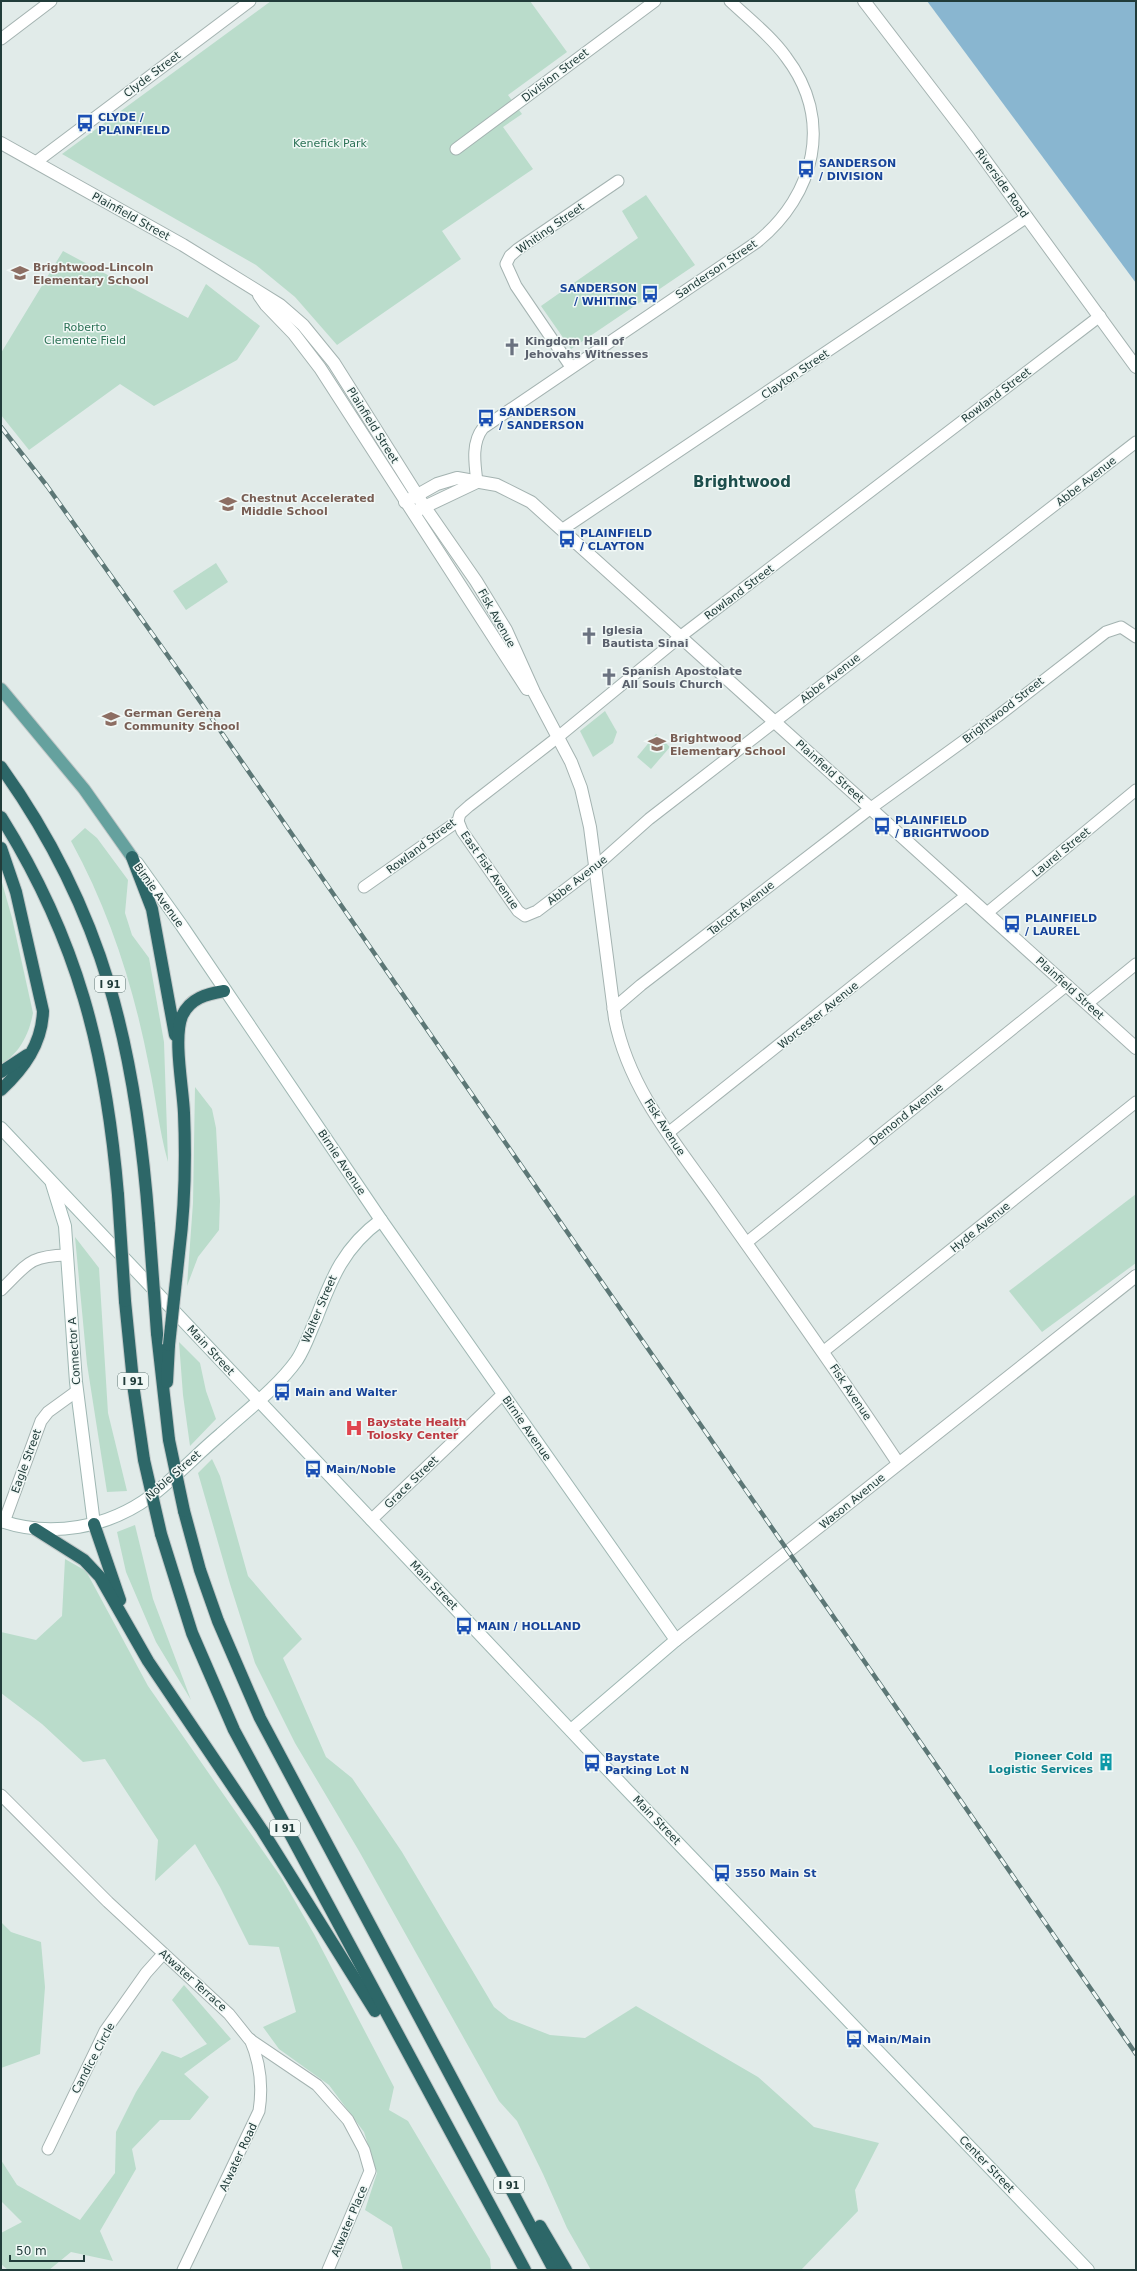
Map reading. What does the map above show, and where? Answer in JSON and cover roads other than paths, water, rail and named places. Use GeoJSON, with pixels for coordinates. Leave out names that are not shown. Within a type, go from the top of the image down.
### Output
{"type":"FeatureCollection","features":[{"type":"Feature","properties":{"kind":"highway","name":"I 91"},"geometry":{"type":"LineString","coordinates":[[1,767],[37,819],[57,854],[87,917],[100,952],[117,1008],[128,1058],[140,1129],[157,1333],[169,1440],[184,1511],[212,1604],[252,1702],[554,2270]]}},
{"type":"Feature","properties":{"kind":"highway","name":"I 91"},"geometry":{"type":"LineString","coordinates":[[1,817],[47,899],[62,932],[83,992],[94,1033],[105,1089],[118,1196],[125,1301],[134,1391],[144,1460],[161,1534],[186,1617],[226,1714],[289,1835],[525,2270]]}},
{"type":"Feature","properties":{"kind":"highway"},"geometry":{"type":"LineString","coordinates":[[1,848],[16,892],[42,1004],[42,1027],[32,1052],[13,1079],[1,1090]]}},
{"type":"Feature","properties":{"kind":"highway"},"geometry":{"type":"LineString","coordinates":[[132,857],[144,885],[153,914],[183,1094]]}},
{"type":"Feature","properties":{"kind":"highway"},"geometry":{"type":"LineString","coordinates":[[166,1415],[169,1345],[186,1185],[183,1094],[178,1032],[181,1019],[188,1006],[196,999],[224,991]]}},
{"type":"Feature","properties":{"kind":"highway"},"geometry":{"type":"LineString","coordinates":[[1,1072],[32,1052]]}},
{"type":"Feature","properties":{"kind":"highway"},"geometry":{"type":"LineString","coordinates":[[94,1524],[129,1626]]}},
{"type":"Feature","properties":{"kind":"highway"},"geometry":{"type":"LineString","coordinates":[[35,1529],[84,1560],[100,1577],[148,1662],[273,1846],[437,2110]]}},
{"type":"Feature","properties":{"kind":"highway"},"geometry":{"type":"LineString","coordinates":[[464,2100],[566,2270]]}},
{"type":"Feature","properties":{"kind":"main road","name":"Birnie Avenue"},"geometry":{"type":"LineString","coordinates":[[1,689],[84,789],[132,857]]}},
{"type":"Feature","properties":{"kind":"street"},"geometry":{"type":"LineString","coordinates":[[1,39],[51,1]]}},
{"type":"Feature","properties":{"kind":"street","name":"Clyde Street"},"geometry":{"type":"LineString","coordinates":[[36,162],[250,1]]}},
{"type":"Feature","properties":{"kind":"street","name":"Division Street"},"geometry":{"type":"LineString","coordinates":[[456,149],[655,1]]}},
{"type":"Feature","properties":{"kind":"street","name":"Sanderson Street"},"geometry":{"type":"LineString","coordinates":[[477,482],[475,447],[478,436],[483,428],[757,242],[787,213],[801,190],[810,164],[814,137],[812,116],[805,90],[786,57],[730,1]]}},
{"type":"Feature","properties":{"kind":"street","name":"Riverside Road"},"geometry":{"type":"LineString","coordinates":[[864,1],[969,138],[1136,367]]}},
{"type":"Feature","properties":{"kind":"street","name":"Plainfield Street"},"geometry":{"type":"LineString","coordinates":[[1,143],[183,245],[258,293],[280,305],[294,316],[319,343],[338,370],[424,506]]}},
{"type":"Feature","properties":{"kind":"street","name":"Whiting Street"},"geometry":{"type":"LineString","coordinates":[[571,367],[516,286],[506,264],[510,256],[518,249],[618,181]]}},
{"type":"Feature","properties":{"kind":"street","name":"Clayton Street"},"geometry":{"type":"LineString","coordinates":[[564,529],[1026,217]]}},
{"type":"Feature","properties":{"kind":"street","name":"Plainfield Street"},"geometry":{"type":"LineString","coordinates":[[258,293],[266,305],[298,340],[326,379],[412,513]]}},
{"type":"Feature","properties":{"kind":"street","name":"Rowland Street"},"geometry":{"type":"LineString","coordinates":[[364,887],[458,821],[460,814],[469,806],[558,737],[681,636],[1100,316]]}},
{"type":"Feature","properties":{"kind":"street"},"geometry":{"type":"LineString","coordinates":[[326,379],[338,370]]}},
{"type":"Feature","properties":{"kind":"street","name":"Abbe Avenue"},"geometry":{"type":"LineString","coordinates":[[525,916],[537,911],[595,868],[649,819],[1136,442]]}},
{"type":"Feature","properties":{"kind":"street","name":"Plainfield Street"},"geometry":{"type":"LineString","coordinates":[[405,502],[417,494],[446,480],[465,478],[477,482],[498,485],[524,497],[564,529],[1136,1048]]}},
{"type":"Feature","properties":{"kind":"street"},"geometry":{"type":"LineString","coordinates":[[412,513],[477,482]]}},
{"type":"Feature","properties":{"kind":"street","name":"Fisk Avenue"},"geometry":{"type":"LineString","coordinates":[[424,506],[476,581],[506,630],[534,692],[571,762],[585,800],[613,1009],[619,1039],[631,1071],[668,1133],[797,1317],[824,1351],[898,1463]]}},
{"type":"Feature","properties":{"kind":"street","name":"Fisk Avenue"},"geometry":{"type":"LineString","coordinates":[[412,513],[558,737]]}},
{"type":"Feature","properties":{"kind":"street","name":"Brightwood Street"},"geometry":{"type":"LineString","coordinates":[[871,808],[998,716],[1106,632],[1121,627],[1136,637]]}},
{"type":"Feature","properties":{"kind":"street","name":"Laurel Street"},"geometry":{"type":"LineString","coordinates":[[987,913],[1136,790]]}},
{"type":"Feature","properties":{"kind":"street","name":"Talcott Avenue"},"geometry":{"type":"LineString","coordinates":[[613,1009],[641,985],[871,808]]}},
{"type":"Feature","properties":{"kind":"street","name":"East Fisk Avenue"},"geometry":{"type":"LineString","coordinates":[[458,821],[462,831],[497,883],[518,911],[525,916]]}},
{"type":"Feature","properties":{"kind":"street","name":"Birnie Avenue"},"geometry":{"type":"LineString","coordinates":[[132,857],[182,926],[224,991],[502,1394],[676,1640]]}},
{"type":"Feature","properties":{"kind":"street","name":"Worcester Avenue"},"geometry":{"type":"LineString","coordinates":[[668,1133],[967,895]]}},
{"type":"Feature","properties":{"kind":"street"},"geometry":{"type":"LineString","coordinates":[[1088,1003],[1136,964]]}},
{"type":"Feature","properties":{"kind":"street","name":"Demond Avenue"},"geometry":{"type":"LineString","coordinates":[[746,1243],[1067,985]]}},
{"type":"Feature","properties":{"kind":"street","name":"Hyde Avenue"},"geometry":{"type":"LineString","coordinates":[[824,1351],[1136,1102]]}},
{"type":"Feature","properties":{"kind":"street","name":"Main Street"},"geometry":{"type":"LineString","coordinates":[[1,1128],[371,1520],[885,2059]]}},
{"type":"Feature","properties":{"kind":"street","name":"Connector A"},"geometry":{"type":"LineString","coordinates":[[50,1180],[63,1220],[77,1391],[94,1524]]}},
{"type":"Feature","properties":{"kind":"street","name":"Walter Street"},"geometry":{"type":"LineString","coordinates":[[258,1400],[297,1359],[335,1272],[346,1253],[362,1235],[382,1220]]}},
{"type":"Feature","properties":{"kind":"street"},"geometry":{"type":"LineString","coordinates":[[1,1290],[32,1260],[45,1256],[67,1256]]}},
{"type":"Feature","properties":{"kind":"street","name":"Wason Avenue"},"geometry":{"type":"LineString","coordinates":[[571,1730],[676,1640],[1136,1276]]}},
{"type":"Feature","properties":{"kind":"street","name":"Eagle Street"},"geometry":{"type":"LineString","coordinates":[[2,1522],[41,1421],[48,1412],[77,1391]]}},
{"type":"Feature","properties":{"kind":"street","name":"Grace Street"},"geometry":{"type":"LineString","coordinates":[[371,1520],[502,1394]]}},
{"type":"Feature","properties":{"kind":"street","name":"Noble Street"},"geometry":{"type":"LineString","coordinates":[[2,1522],[35,1529],[63,1529],[94,1524],[120,1514],[151,1496],[258,1400]]}},
{"type":"Feature","properties":{"kind":"street","name":"Atwater Terrace"},"geometry":{"type":"LineString","coordinates":[[1,1795],[163,1954],[229,2014],[250,2039],[317,2085],[335,2103],[348,2120],[364,2150],[370,2171]]}},
{"type":"Feature","properties":{"kind":"street","name":"Candice Circle"},"geometry":{"type":"LineString","coordinates":[[48,2149],[105,2032],[146,1973],[163,1954]]}},
{"type":"Feature","properties":{"kind":"street","name":"Atwater Road"},"geometry":{"type":"LineString","coordinates":[[183,2270],[259,2111],[261,2096],[257,2055],[250,2039]]}},
{"type":"Feature","properties":{"kind":"street","name":"Center Street"},"geometry":{"type":"LineString","coordinates":[[885,2059],[1088,2270]]}},
{"type":"Feature","properties":{"kind":"street","name":"Atwater Place"},"geometry":{"type":"LineString","coordinates":[[328,2270],[370,2171]]}},
{"type":"Feature","properties":{"kind":"water"},"geometry":{"type":"Polygon","coordinates":[[[927,1],[1136,1],[1136,283],[927,1]]]}},
{"type":"Feature","properties":{"kind":"railway"},"geometry":{"type":"LineString","coordinates":[[1,427],[47,486],[188,684],[1136,2054]]}},
{"type":"Feature","properties":{"kind":"place","name":"CLYDE / PLAINFIELD"},"geometry":{"type":"Point","coordinates":[85,123]}},
{"type":"Feature","properties":{"kind":"place","name":"SANDERSON / DIVISION"},"geometry":{"type":"Point","coordinates":[806,169]}},
{"type":"Feature","properties":{"kind":"place","name":"Brightwood-Lincoln Elementary School"},"geometry":{"type":"Point","coordinates":[20,273]}},
{"type":"Feature","properties":{"kind":"place","name":"SANDERSON / WHITING"},"geometry":{"type":"Point","coordinates":[650,294]}},
{"type":"Feature","properties":{"kind":"place","name":"Kingdom Hall of Jehovahs Witnesses"},"geometry":{"type":"Point","coordinates":[512,347]}},
{"type":"Feature","properties":{"kind":"place","name":"SANDERSON / SANDERSON"},"geometry":{"type":"Point","coordinates":[486,418]}},
{"type":"Feature","properties":{"kind":"place","name":"Chestnut Accelerated Middle School"},"geometry":{"type":"Point","coordinates":[228,504]}},
{"type":"Feature","properties":{"kind":"place","name":"PLAINFIELD / CLAYTON"},"geometry":{"type":"Point","coordinates":[567,539]}},
{"type":"Feature","properties":{"kind":"place","name":"Iglesia Bautista Sinai"},"geometry":{"type":"Point","coordinates":[589,636]}},
{"type":"Feature","properties":{"kind":"place","name":"Spanish Apostolate All Souls Church"},"geometry":{"type":"Point","coordinates":[609,677]}},
{"type":"Feature","properties":{"kind":"place","name":"German Gerena Community School"},"geometry":{"type":"Point","coordinates":[111,719]}},
{"type":"Feature","properties":{"kind":"place","name":"Brightwood Elementary School"},"geometry":{"type":"Point","coordinates":[657,744]}},
{"type":"Feature","properties":{"kind":"place","name":"PLAINFIELD / BRIGHTWOOD"},"geometry":{"type":"Point","coordinates":[882,826]}},
{"type":"Feature","properties":{"kind":"place","name":"PLAINFIELD / LAUREL"},"geometry":{"type":"Point","coordinates":[1012,924]}},
{"type":"Feature","properties":{"kind":"place","name":"Main and Walter"},"geometry":{"type":"Point","coordinates":[282,1392]}},
{"type":"Feature","properties":{"kind":"place","name":"Baystate Health Tolosky Center"},"geometry":{"type":"Point","coordinates":[354,1428]}},
{"type":"Feature","properties":{"kind":"place","name":"Main/Noble"},"geometry":{"type":"Point","coordinates":[313,1469]}},
{"type":"Feature","properties":{"kind":"place","name":"MAIN / HOLLAND"},"geometry":{"type":"Point","coordinates":[464,1626]}},
{"type":"Feature","properties":{"kind":"place","name":"Pioneer Cold Logistic Services"},"geometry":{"type":"Point","coordinates":[1106,1762]}},
{"type":"Feature","properties":{"kind":"place","name":"Baystate Parking Lot N"},"geometry":{"type":"Point","coordinates":[592,1763]}},
{"type":"Feature","properties":{"kind":"place","name":"3550 Main St"},"geometry":{"type":"Point","coordinates":[722,1873]}},
{"type":"Feature","properties":{"kind":"place","name":"Main/Main"},"geometry":{"type":"Point","coordinates":[854,2039]}},
{"type":"Feature","properties":{"kind":"district","name":"Brightwood"},"geometry":{"type":"Point","coordinates":[742,482]}},
{"type":"Feature","properties":{"kind":"park label","name":"Kenefick Park"},"geometry":{"type":"Point","coordinates":[330,143]}},
{"type":"Feature","properties":{"kind":"park label","name":"Roberto Clemente Field"},"geometry":{"type":"Point","coordinates":[85,333]}}]}
